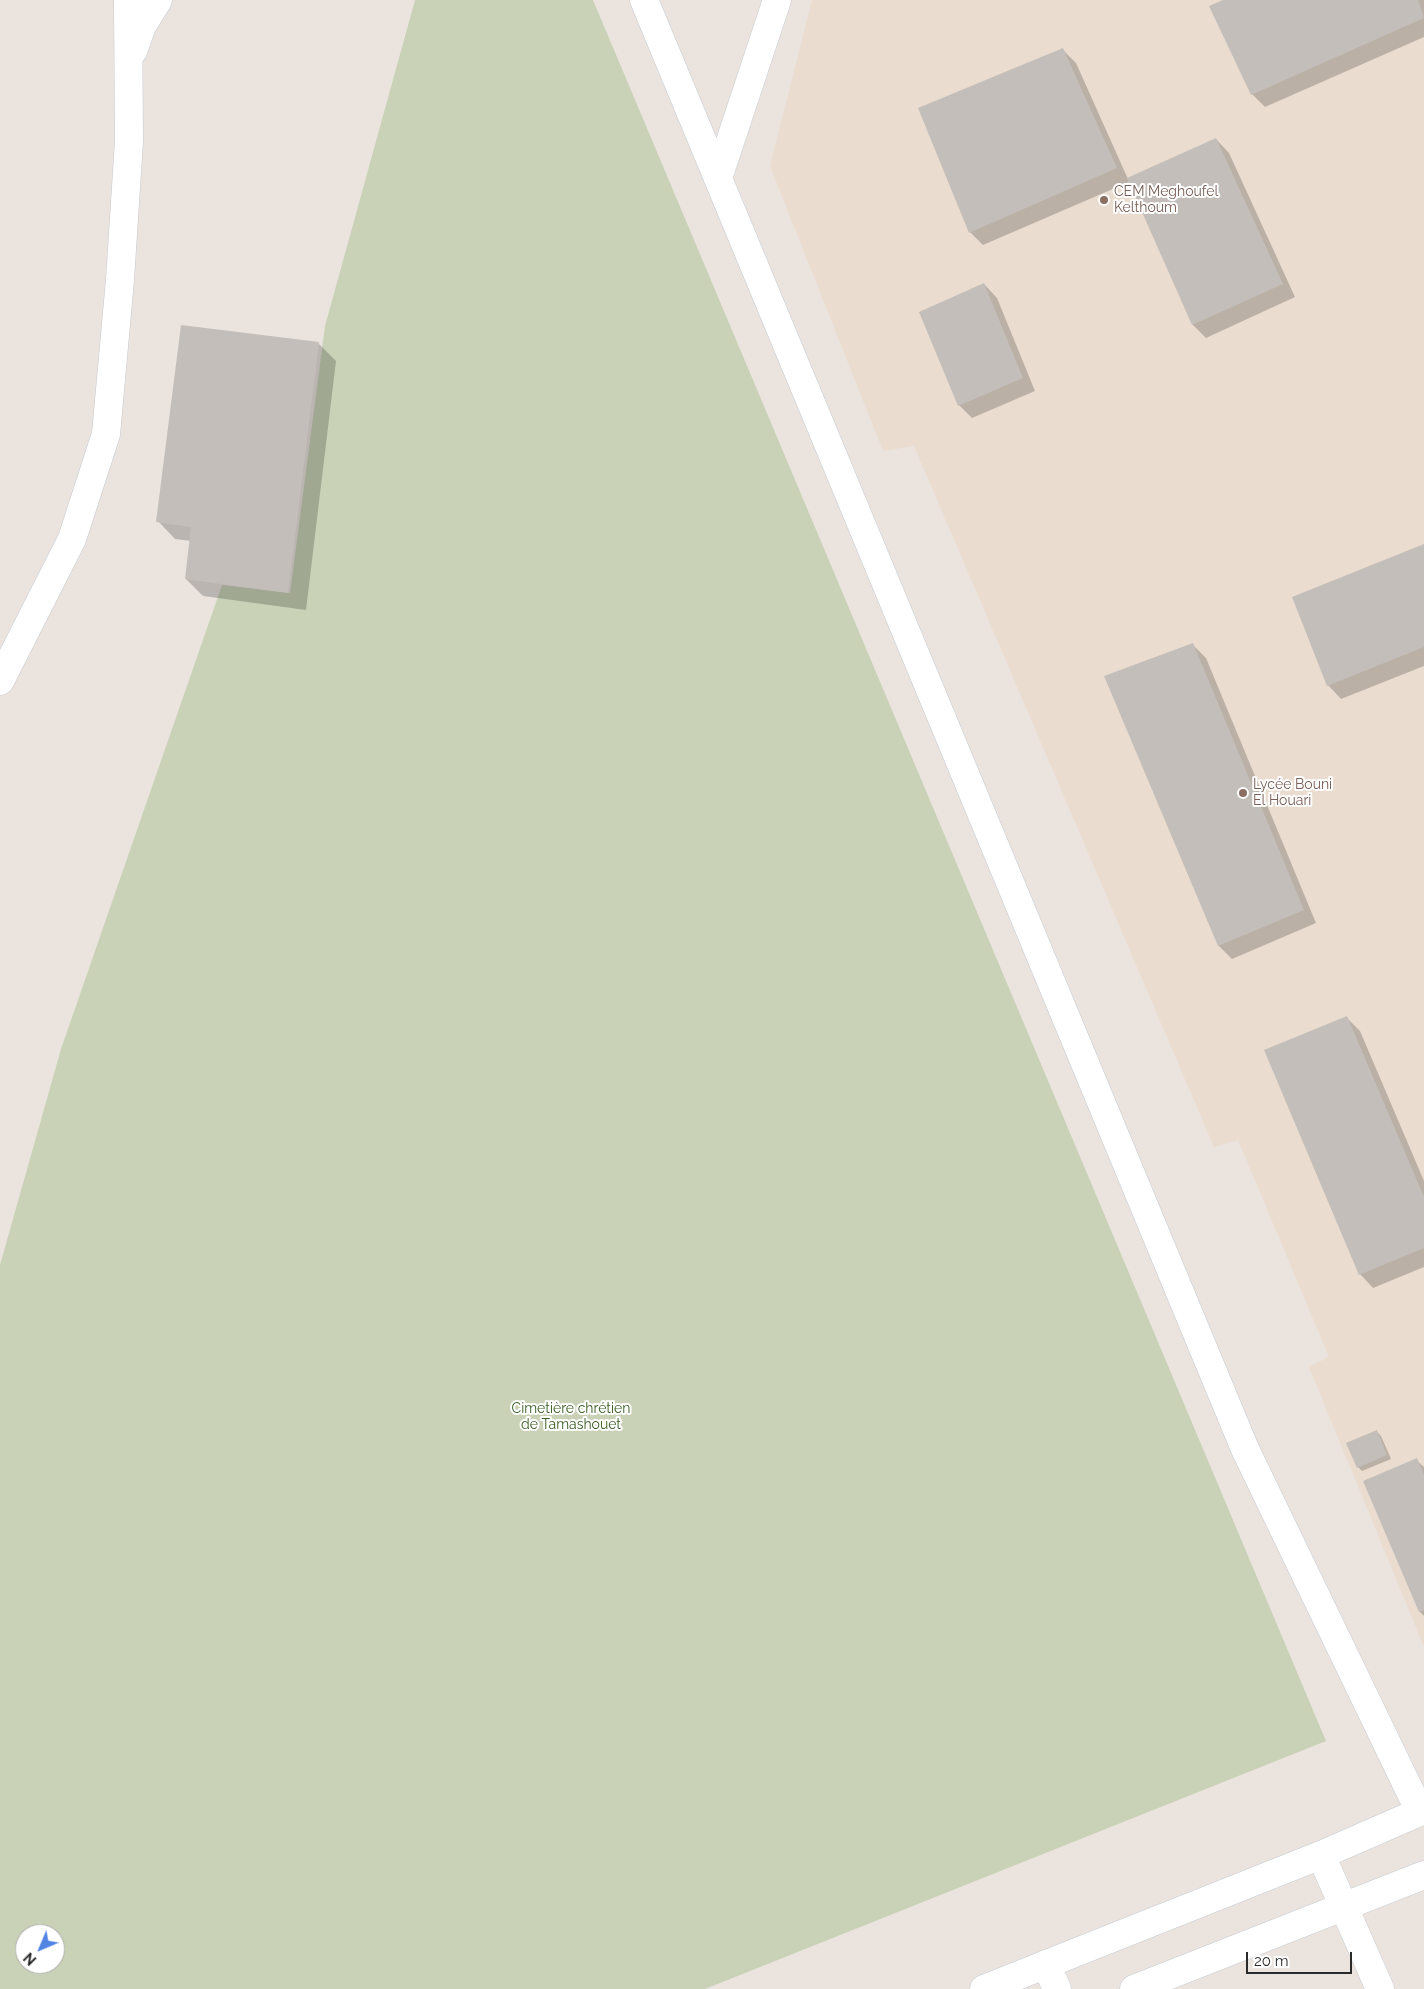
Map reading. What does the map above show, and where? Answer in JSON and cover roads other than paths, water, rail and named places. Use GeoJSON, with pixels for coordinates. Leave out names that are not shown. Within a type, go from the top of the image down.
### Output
{"type":"FeatureCollection","features":[{"type":"Feature","properties":{"kind":"street"},"geometry":{"type":"LineString","coordinates":[[0,681],[72,539],[106,434],[120,280],[129,141],[128,0]]}},
{"type":"Feature","properties":{"kind":"street"},"geometry":{"type":"LineString","coordinates":[[129,62],[142,26],[158,0]]}},
{"type":"Feature","properties":{"kind":"street"},"geometry":{"type":"LineString","coordinates":[[644,0],[1246,1449],[1422,1811],[1321,1855],[984,1989]]}},
{"type":"Feature","properties":{"kind":"street"},"geometry":{"type":"LineString","coordinates":[[718,178],[776,0]]}},
{"type":"Feature","properties":{"kind":"street"},"geometry":{"type":"LineString","coordinates":[[1321,1855],[1380,1989]]}},
{"type":"Feature","properties":{"kind":"street"},"geometry":{"type":"LineString","coordinates":[[1134,1989],[1424,1875]]}},
{"type":"Feature","properties":{"kind":"street"},"geometry":{"type":"LineString","coordinates":[[1046,1964],[1057,1989]]}},
{"type":"Feature","properties":{"kind":"place","name":"CEM Meghoufel Kelthoum"},"geometry":{"type":"Point","coordinates":[1104,200]}},
{"type":"Feature","properties":{"kind":"place","name":"Lycée Bouni El Houari"},"geometry":{"type":"Point","coordinates":[1243,793]}},
{"type":"Feature","properties":{"kind":"park label","name":"Cimetière chrétien de Tamashouet"},"geometry":{"type":"Point","coordinates":[571,1418]}}]}
